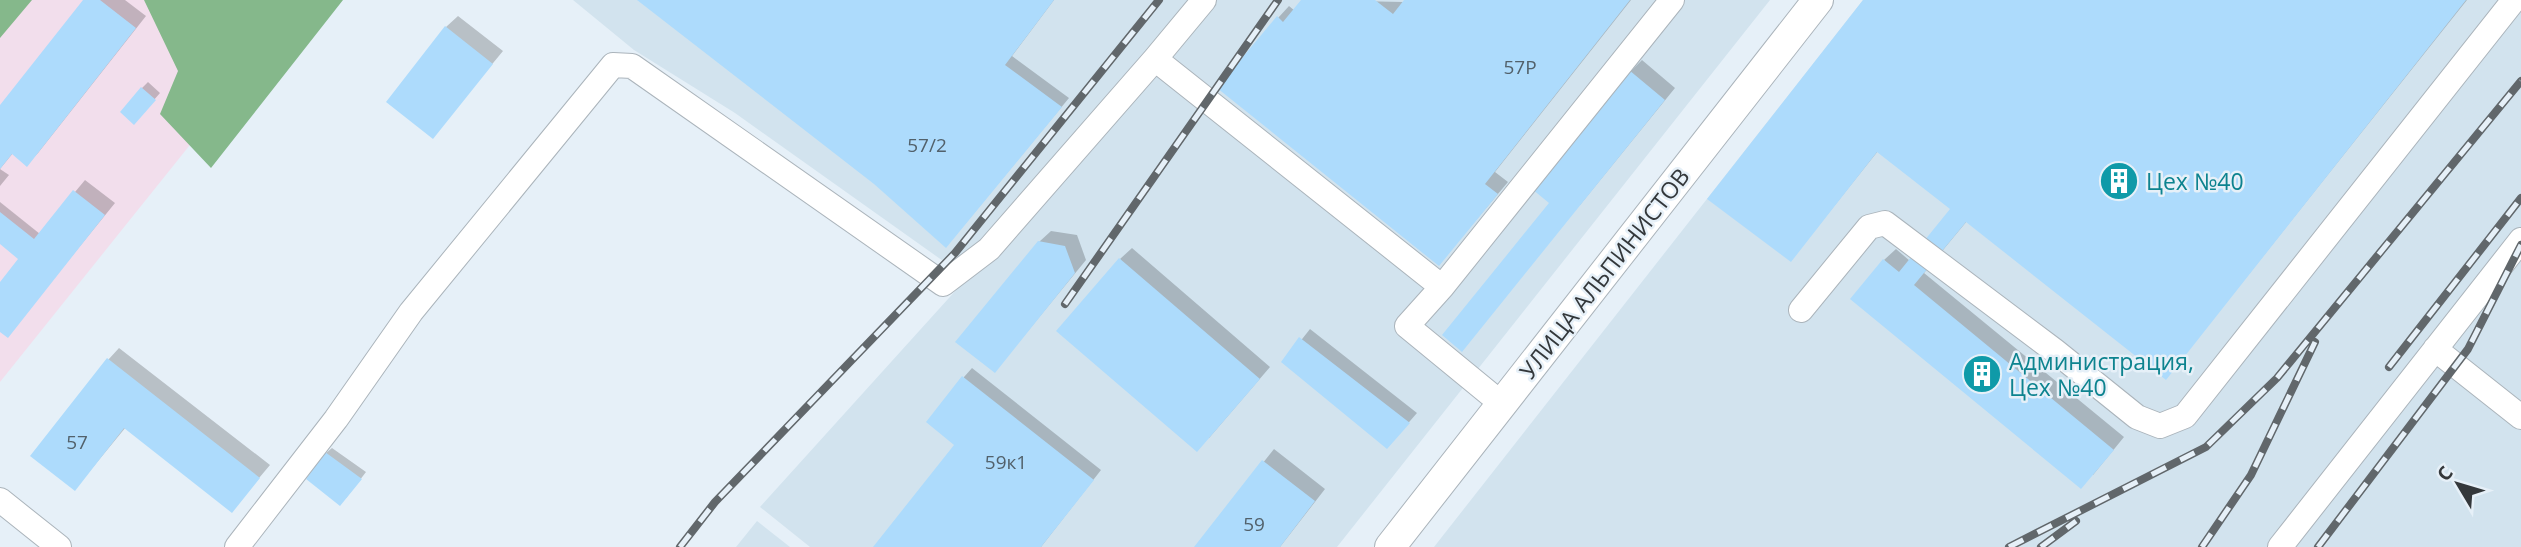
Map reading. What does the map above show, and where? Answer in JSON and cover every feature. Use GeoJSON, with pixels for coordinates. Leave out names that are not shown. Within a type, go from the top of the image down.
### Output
{"type":"FeatureCollection","features":[{"type":"Feature","properties":{"kind":"main road","name":"УЛИЦА АЛЬПИНИСТОВ"},"geometry":{"type":"LineString","coordinates":[[1390,547],[1817,0]]}},
{"type":"Feature","properties":{"kind":"street"},"geometry":{"type":"LineString","coordinates":[[237,547],[336,419],[411,312],[613,65],[632,66],[943,284],[989,249],[1204,0]]}},
{"type":"Feature","properties":{"kind":"street"},"geometry":{"type":"LineString","coordinates":[[1502,404],[1407,326],[1442,287],[1672,0]]}},
{"type":"Feature","properties":{"kind":"street"},"geometry":{"type":"LineString","coordinates":[[1801,310],[1869,227],[1885,223],[2055,351],[2137,417],[2160,426],[2185,416],[2514,0]]}},
{"type":"Feature","properties":{"kind":"street"},"geometry":{"type":"LineString","coordinates":[[1155,59],[1442,287]]}},
{"type":"Feature","properties":{"kind":"street"},"geometry":{"type":"LineString","coordinates":[[2280,547],[2521,240]]}},
{"type":"Feature","properties":{"kind":"street"},"geometry":{"type":"LineString","coordinates":[[2435,349],[2521,417]]}},
{"type":"Feature","properties":{"kind":"street"},"geometry":{"type":"LineString","coordinates":[[0,500],[51,544]]}},
{"type":"Feature","properties":{"kind":"shaded area"},"geometry":{"type":"Polygon","coordinates":[[[0,0],[306,0],[0,382],[0,0]]]}},
{"type":"Feature","properties":{"kind":"shaded area"},"geometry":{"type":"Polygon","coordinates":[[[573,0],[1770,0],[1337,547],[810,547],[760,507],[967,278],[735,113],[634,50],[573,0]]]}},
{"type":"Feature","properties":{"kind":"shaded area"},"geometry":{"type":"Polygon","coordinates":[[[1863,0],[2521,0],[2521,547],[1434,547],[1863,0]]]}},
{"type":"Feature","properties":{"kind":"shaded area"},"geometry":{"type":"Polygon","coordinates":[[[757,521],[790,547],[736,547],[757,521]]]}},
{"type":"Feature","properties":{"kind":"green space"},"geometry":{"type":"Polygon","coordinates":[[[0,0],[32,0],[0,38],[0,0]]]}},
{"type":"Feature","properties":{"kind":"green space"},"geometry":{"type":"Polygon","coordinates":[[[144,0],[343,0],[211,168],[160,114],[178,71],[144,0]]]}},
{"type":"Feature","properties":{"kind":"building"},"geometry":{"type":"Polygon","coordinates":[[[83,0],[100,0],[136,28],[27,167],[12,154],[0,169],[0,105],[83,0]]]}},
{"type":"Feature","properties":{"kind":"building"},"geometry":{"type":"Polygon","coordinates":[[[637,0],[1054,0],[1005,65],[1062,107],[946,248],[874,184],[637,0]]]}},
{"type":"Feature","properties":{"kind":"building"},"geometry":{"type":"Polygon","coordinates":[[[1301,0],[1375,0],[1393,14],[1404,0],[1630,0],[1485,184],[1498,194],[1439,266],[1217,88],[1277,16],[1283,22],[1301,0]]]}},
{"type":"Feature","properties":{"kind":"building","name":"Цех №40"},"geometry":{"type":"Polygon","coordinates":[[[1863,0],[2466,0],[2166,380],[1966,222],[1914,285],[2114,450],[2081,489],[1850,299],[1883,259],[1899,272],[1950,209],[1877,152],[1791,262],[1707,199],[1863,0]]]}},
{"type":"Feature","properties":{"kind":"building"},"geometry":{"type":"Polygon","coordinates":[[[445,26],[493,64],[433,139],[386,102],[445,26]]]}},
{"type":"Feature","properties":{"kind":"building"},"geometry":{"type":"Polygon","coordinates":[[[1629,70],[1665,100],[1462,352],[1442,335],[1549,203],[1532,189],[1629,70]]]}},
{"type":"Feature","properties":{"kind":"building"},"geometry":{"type":"Polygon","coordinates":[[[141,87],[156,100],[134,125],[120,112],[141,87]]]}},
{"type":"Feature","properties":{"kind":"building"},"geometry":{"type":"Polygon","coordinates":[[[73,190],[105,215],[8,338],[0,332],[0,282],[18,259],[0,244],[0,212],[34,239],[73,190]]]}},
{"type":"Feature","properties":{"kind":"building"},"geometry":{"type":"Polygon","coordinates":[[[1038,241],[1065,246],[1075,273],[995,373],[955,342],[1038,241]]]}},
{"type":"Feature","properties":{"kind":"building"},"geometry":{"type":"Polygon","coordinates":[[[1119,258],[1260,379],[1197,452],[1056,331],[1119,258]]]}},
{"type":"Feature","properties":{"kind":"building"},"geometry":{"type":"Polygon","coordinates":[[[1299,337],[1410,423],[1387,449],[1281,362],[1299,337]]]}},
{"type":"Feature","properties":{"kind":"building"},"geometry":{"type":"Polygon","coordinates":[[[107,358],[260,478],[232,513],[124,428],[75,491],[30,456],[107,358]]]}},
{"type":"Feature","properties":{"kind":"building"},"geometry":{"type":"Polygon","coordinates":[[[962,376],[1094,480],[1041,547],[873,547],[954,445],[926,422],[962,376]]]}},
{"type":"Feature","properties":{"kind":"building"},"geometry":{"type":"Polygon","coordinates":[[[325,452],[362,479],[340,506],[306,479],[325,452]]]}},
{"type":"Feature","properties":{"kind":"building"},"geometry":{"type":"Polygon","coordinates":[[[1262,460],[1315,501],[1280,547],[1194,547],[1262,460]]]}},
{"type":"Feature","properties":{"kind":"railway"},"geometry":{"type":"LineString","coordinates":[[680,547],[715,502],[955,253],[1159,0]]}},
{"type":"Feature","properties":{"kind":"railway"},"geometry":{"type":"LineString","coordinates":[[1065,304],[1278,0]]}},
{"type":"Feature","properties":{"kind":"railway"},"geometry":{"type":"LineString","coordinates":[[2009,547],[2206,447],[2277,378],[2521,81]]}},
{"type":"Feature","properties":{"kind":"railway"},"geometry":{"type":"LineString","coordinates":[[2389,367],[2521,198]]}},
{"type":"Feature","properties":{"kind":"railway"},"geometry":{"type":"LineString","coordinates":[[2318,547],[2468,349],[2521,245]]}},
{"type":"Feature","properties":{"kind":"railway"},"geometry":{"type":"LineString","coordinates":[[2202,547],[2251,475],[2315,342]]}},
{"type":"Feature","properties":{"kind":"railway"},"geometry":{"type":"LineString","coordinates":[[2041,547],[2076,521]]}},
{"type":"Feature","properties":{"kind":"place","name":"Цех №40"},"geometry":{"type":"Point","coordinates":[2119,181]}},
{"type":"Feature","properties":{"kind":"place","name":"Администрация, Цех №40"},"geometry":{"type":"Point","coordinates":[1982,374]}}]}
